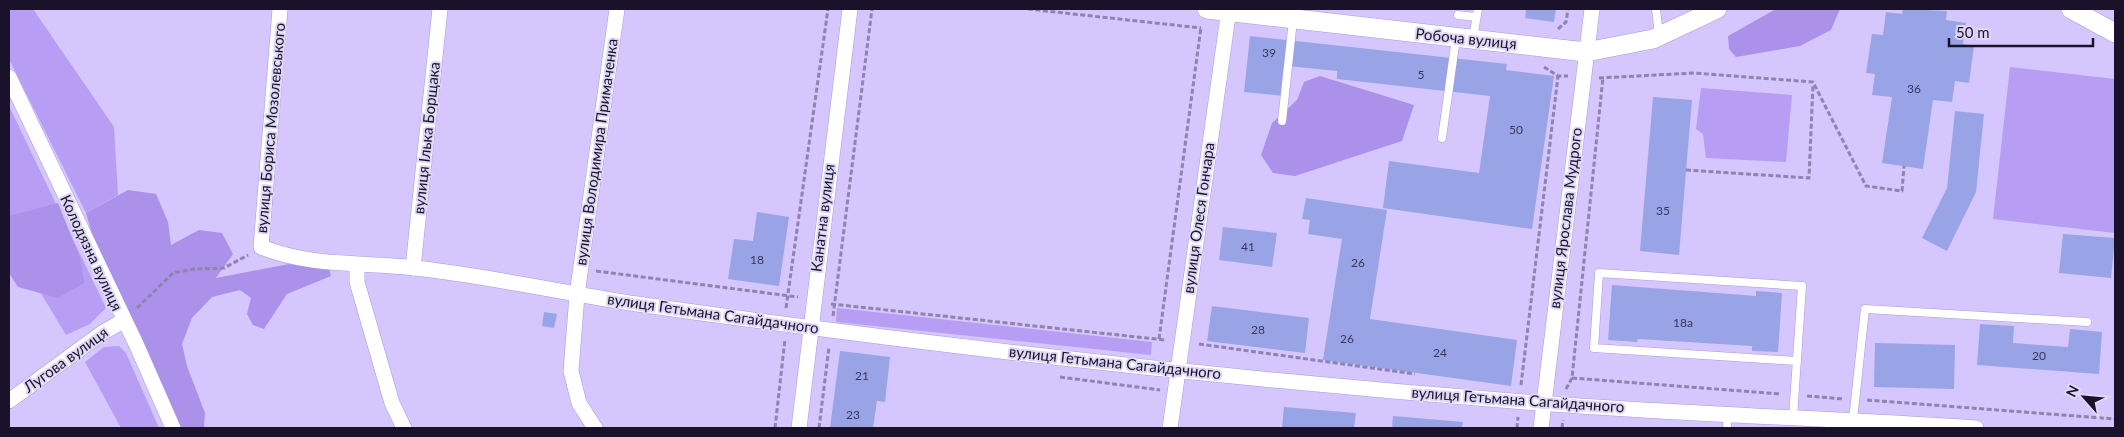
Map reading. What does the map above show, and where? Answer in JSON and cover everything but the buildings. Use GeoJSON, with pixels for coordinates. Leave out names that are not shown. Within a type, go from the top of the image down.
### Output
{"type":"FeatureCollection","features":[{"type":"Feature","properties":{"kind":"street","name":"вулиця Бориса Мозолевського"},"geometry":{"type":"LineString","coordinates":[[261,247],[280,9]]}},
{"type":"Feature","properties":{"kind":"street","name":"вулиця Ілька Борщака"},"geometry":{"type":"LineString","coordinates":[[413,268],[440,9]]}},
{"type":"Feature","properties":{"kind":"street","name":"вулиця Володимира Примаченка"},"geometry":{"type":"LineString","coordinates":[[596,428],[579,403],[571,371],[577,295],[617,9]]}},
{"type":"Feature","properties":{"kind":"street","name":"Канатна вулиця"},"geometry":{"type":"LineString","coordinates":[[798,428],[850,9]]}},
{"type":"Feature","properties":{"kind":"street","name":"Робоча вулиця"},"geometry":{"type":"LineString","coordinates":[[1207,9],[1229,10],[1293,20],[1465,39],[1594,51],[1659,36],[1717,9]]}},
{"type":"Feature","properties":{"kind":"street","name":"вулиця Ярослава Мудрого"},"geometry":{"type":"LineString","coordinates":[[1541,428],[1594,51],[1592,9]]}},
{"type":"Feature","properties":{"kind":"street"},"geometry":{"type":"LineString","coordinates":[[2071,9],[2115,33]]}},
{"type":"Feature","properties":{"kind":"street","name":"вулиця Олеся Гончара"},"geometry":{"type":"LineString","coordinates":[[1170,428],[1229,10]]}},
{"type":"Feature","properties":{"kind":"street","name":"Колодязна вулиця"},"geometry":{"type":"LineString","coordinates":[[9,77],[173,428]]}},
{"type":"Feature","properties":{"kind":"street","name":"вулиця Гетьмана Сагайдачного"},"geometry":{"type":"LineString","coordinates":[[261,247],[277,253],[312,261],[413,268],[577,295],[809,328],[1178,371],[1519,402],[1565,404],[1728,421],[1793,417],[1859,423],[1976,428]]}},
{"type":"Feature","properties":{"kind":"street"},"geometry":{"type":"LineString","coordinates":[[357,265],[357,282],[392,403],[404,428]]}},
{"type":"Feature","properties":{"kind":"street","name":"Лугова вулиця"},"geometry":{"type":"LineString","coordinates":[[9,401],[102,333],[123,321]]}},
{"type":"Feature","properties":{"kind":"lane"},"geometry":{"type":"LineString","coordinates":[[1442,138],[1465,39],[1478,9]]}},
{"type":"Feature","properties":{"kind":"lane"},"geometry":{"type":"LineString","coordinates":[[1656,9],[1659,36]]}},
{"type":"Feature","properties":{"kind":"lane"},"geometry":{"type":"LineString","coordinates":[[1458,15],[1476,17]]}},
{"type":"Feature","properties":{"kind":"lane"},"geometry":{"type":"LineString","coordinates":[[1282,121],[1293,20]]}},
{"type":"Feature","properties":{"kind":"lane"},"geometry":{"type":"LineString","coordinates":[[1793,417],[1797,361],[1802,286],[1599,273],[1594,348],[1797,361]]}},
{"type":"Feature","properties":{"kind":"lane"},"geometry":{"type":"LineString","coordinates":[[1859,423],[1865,309],[2087,322]]}},
{"type":"Feature","properties":{"kind":"path"},"geometry":{"type":"LineString","coordinates":[[775,428],[785,340],[784,324],[828,9]]}},
{"type":"Feature","properties":{"kind":"path"},"geometry":{"type":"LineString","coordinates":[[819,428],[872,9]]}},
{"type":"Feature","properties":{"kind":"path"},"geometry":{"type":"LineString","coordinates":[[1028,9],[1225,31]]}},
{"type":"Feature","properties":{"kind":"path"},"geometry":{"type":"LineString","coordinates":[[1566,22],[1568,9]]}},
{"type":"Feature","properties":{"kind":"path"},"geometry":{"type":"LineString","coordinates":[[1159,339],[1200,28]]}},
{"type":"Feature","properties":{"kind":"path"},"geometry":{"type":"LineString","coordinates":[[1565,404],[1567,386],[1572,378],[1603,78],[1594,51]]}},
{"type":"Feature","properties":{"kind":"path"},"geometry":{"type":"LineString","coordinates":[[1603,78],[1694,73],[1813,82]]}},
{"type":"Feature","properties":{"kind":"path"},"geometry":{"type":"LineString","coordinates":[[1519,402],[1558,76]]}},
{"type":"Feature","properties":{"kind":"path"},"geometry":{"type":"LineString","coordinates":[[1813,82],[1866,186],[1902,191],[1904,166]]}},
{"type":"Feature","properties":{"kind":"path"},"geometry":{"type":"LineString","coordinates":[[1686,170],[1810,178],[1813,82]]}},
{"type":"Feature","properties":{"kind":"path"},"geometry":{"type":"LineString","coordinates":[[123,321],[173,273],[194,269],[224,268],[261,247]]}},
{"type":"Feature","properties":{"kind":"path"},"geometry":{"type":"LineString","coordinates":[[581,269],[788,296],[813,302],[1182,341],[1423,375]]}},
{"type":"Feature","properties":{"kind":"shaded area"},"geometry":{"type":"Polygon","coordinates":[[[9,9],[33,9],[114,127],[118,195],[86,213],[9,59],[9,9]]]}},
{"type":"Feature","properties":{"kind":"shaded area"},"geometry":{"type":"Polygon","coordinates":[[[1776,9],[1840,9],[1831,30],[1800,46],[1736,57],[1729,49],[1728,36],[1776,9]]]}},
{"type":"Feature","properties":{"kind":"shaded area"},"geometry":{"type":"Polygon","coordinates":[[[2010,67],[2115,79],[2115,233],[1993,219],[2010,67]]]}},
{"type":"Feature","properties":{"kind":"shaded area"},"geometry":{"type":"Polygon","coordinates":[[[1320,76],[1414,105],[1402,141],[1295,176],[1273,173],[1261,155],[1272,123],[1297,100],[1304,82],[1320,76]]]}},
{"type":"Feature","properties":{"kind":"shaded area"},"geometry":{"type":"Polygon","coordinates":[[[1701,88],[1792,95],[1786,162],[1706,158],[1703,134],[1696,129],[1701,88]]]}},
{"type":"Feature","properties":{"kind":"shaded area"},"geometry":{"type":"Polygon","coordinates":[[[9,106],[106,308],[90,324],[66,335],[9,240],[9,106]]]}},
{"type":"Feature","properties":{"kind":"shaded area"},"geometry":{"type":"Polygon","coordinates":[[[128,190],[156,194],[168,222],[171,245],[199,230],[222,233],[233,254],[216,278],[289,264],[329,268],[331,276],[287,294],[264,329],[253,325],[247,314],[251,298],[240,290],[212,297],[192,318],[182,344],[187,366],[205,413],[204,428],[179,428],[102,267],[86,213],[128,190]]]}},
{"type":"Feature","properties":{"kind":"shaded area"},"geometry":{"type":"Polygon","coordinates":[[[58,203],[80,258],[84,283],[58,298],[18,287],[9,273],[9,216],[58,203]]]}},
{"type":"Feature","properties":{"kind":"shaded area"},"geometry":{"type":"Polygon","coordinates":[[[837,308],[1152,342],[1151,355],[836,322],[837,308]]]}},
{"type":"Feature","properties":{"kind":"shaded area"},"geometry":{"type":"Polygon","coordinates":[[[119,346],[126,353],[159,428],[121,428],[85,362],[104,347],[119,346]]]}}]}
